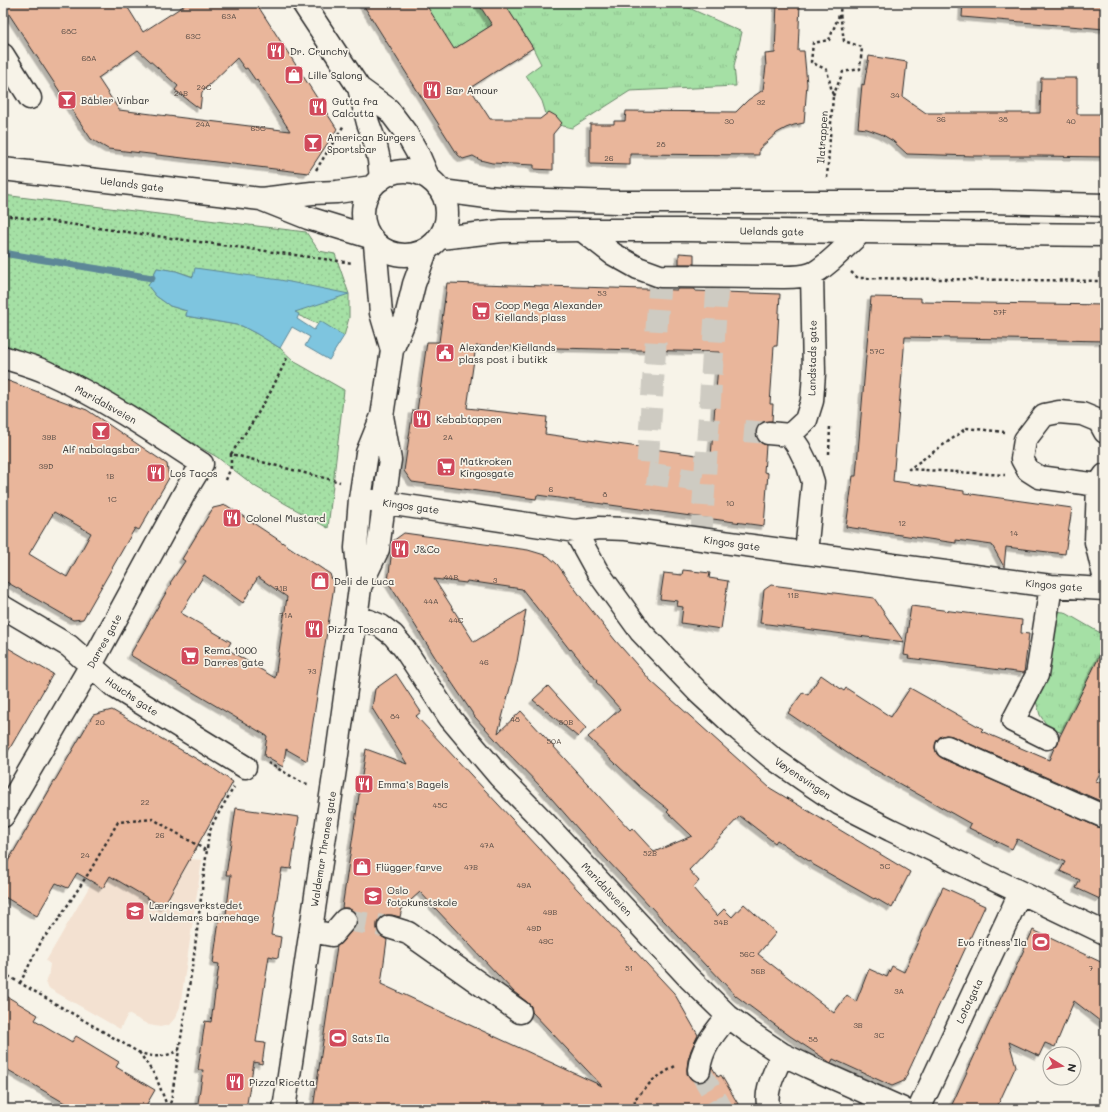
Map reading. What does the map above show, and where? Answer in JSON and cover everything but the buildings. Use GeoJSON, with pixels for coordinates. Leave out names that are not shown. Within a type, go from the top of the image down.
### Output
{"type":"FeatureCollection","features":[{"type":"Feature","properties":{"kind":"street"},"geometry":{"type":"LineString","coordinates":[[303,3],[359,88],[379,160],[376,183]]}},
{"type":"Feature","properties":{"kind":"street"},"geometry":{"type":"LineString","coordinates":[[3,55],[30,98]]}},
{"type":"Feature","properties":{"kind":"street"},"geometry":{"type":"LineString","coordinates":[[359,88],[388,109],[406,133],[435,184],[446,200],[448,220],[445,229],[433,245],[415,255],[404,256],[384,250],[373,240],[364,225],[363,212],[365,199],[376,183],[392,173],[404,170],[416,172],[435,184],[487,197],[618,202],[990,202],[1105,205]]}},
{"type":"Feature","properties":{"kind":"street","name":"Uelands gate"},"geometry":{"type":"LineString","coordinates":[[3,169],[261,199],[312,193],[337,192],[376,183]]}},
{"type":"Feature","properties":{"kind":"street","name":"Uelands gate"},"geometry":{"type":"LineString","coordinates":[[261,199],[308,218],[373,240]]}},
{"type":"Feature","properties":{"kind":"street"},"geometry":{"type":"LineString","coordinates":[[582,230],[613,254],[638,268],[660,276],[784,277],[798,277],[812,274],[824,267],[861,232]]}},
{"type":"Feature","properties":{"kind":"street","name":"Uelands gate"},"geometry":{"type":"LineString","coordinates":[[433,245],[502,231],[684,230],[1105,235]]}},
{"type":"Feature","properties":{"kind":"street","name":"Waldemar Thranes gate"},"geometry":{"type":"LineString","coordinates":[[373,240],[381,313],[392,350]]}},
{"type":"Feature","properties":{"kind":"street","name":"Waldemar Thranes gate"},"geometry":{"type":"LineString","coordinates":[[284,1109],[335,769],[360,588],[356,548],[360,499],[367,453],[382,416],[392,350],[406,317],[414,284],[433,245]]}},
{"type":"Feature","properties":{"kind":"street","name":"Landstads gate"},"geometry":{"type":"LineString","coordinates":[[790,435],[806,420],[812,401],[814,373],[812,274]]}},
{"type":"Feature","properties":{"kind":"street","name":"Maridalsveien"},"geometry":{"type":"LineString","coordinates":[[3,357],[46,372],[88,393],[139,423],[202,464]]}},
{"type":"Feature","properties":{"kind":"street"},"geometry":{"type":"LineString","coordinates":[[1105,432],[1099,421],[1082,414],[1059,412],[1044,415],[1025,440],[1022,459],[1028,470],[1039,477],[1102,480],[1096,542],[1105,580]]}},
{"type":"Feature","properties":{"kind":"street","name":"Waldemar Thranes gate"},"geometry":{"type":"LineString","coordinates":[[360,588],[378,549],[390,460],[382,416]]}},
{"type":"Feature","properties":{"kind":"street"},"geometry":{"type":"LineString","coordinates":[[768,433],[790,435],[799,448],[808,466],[813,482],[806,553]]}},
{"type":"Feature","properties":{"kind":"street","name":"Darres gate"},"geometry":{"type":"LineString","coordinates":[[3,816],[91,665],[185,492],[202,464]]}},
{"type":"Feature","properties":{"kind":"street","name":"Kingos gate"},"geometry":{"type":"LineString","coordinates":[[360,499],[575,531],[599,528],[626,529],[1051,586],[1105,589]]}},
{"type":"Feature","properties":{"kind":"street","name":"Vøyensvingen"},"geometry":{"type":"LineString","coordinates":[[575,531],[597,571],[641,632],[699,693],[771,757],[840,804],[1020,893],[1105,933]]}},
{"type":"Feature","properties":{"kind":"street"},"geometry":{"type":"LineString","coordinates":[[1047,738],[1013,721],[1037,675],[1051,586]]}},
{"type":"Feature","properties":{"kind":"street","name":"Hauchs gate"},"geometry":{"type":"LineString","coordinates":[[3,607],[69,646],[115,687],[245,767]]}},
{"type":"Feature","properties":{"kind":"street","name":"Maridalsveien"},"geometry":{"type":"LineString","coordinates":[[356,618],[381,626],[393,635],[404,648],[450,718],[499,776],[547,825],[689,978],[728,1016],[782,1054],[903,1109]]}},
{"type":"Feature","properties":{"kind":"street"},"geometry":{"type":"LineString","coordinates":[[947,746],[1105,817]]}},
{"type":"Feature","properties":{"kind":"street","name":"Lofotgata"},"geometry":{"type":"LineString","coordinates":[[919,1109],[1020,893]]}},
{"type":"Feature","properties":{"kind":"street"},"geometry":{"type":"LineString","coordinates":[[310,931],[332,935],[345,920]]}},
{"type":"Feature","properties":{"kind":"street"},"geometry":{"type":"LineString","coordinates":[[389,928],[408,933],[520,1012]]}},
{"type":"Feature","properties":{"kind":"street"},"geometry":{"type":"LineString","coordinates":[[699,1070],[700,1062],[708,1042],[728,1016]]}},
{"type":"Feature","properties":{"kind":"street"},"geometry":{"type":"LineString","coordinates":[[769,1109],[767,1097],[782,1054]]}},
{"type":"Feature","properties":{"kind":"path","name":"Ilatrappen"},"geometry":{"type":"LineString","coordinates":[[833,96],[843,72],[860,69],[862,47],[844,41],[840,14],[841,3]]}},
{"type":"Feature","properties":{"kind":"path","name":"Ilatrappen"},"geometry":{"type":"LineString","coordinates":[[827,178],[833,96],[827,70],[811,62],[813,44],[828,40],[840,14]]}},
{"type":"Feature","properties":{"kind":"path"},"geometry":{"type":"LineString","coordinates":[[313,175],[345,123]]}},
{"type":"Feature","properties":{"kind":"path"},"geometry":{"type":"LineString","coordinates":[[3,215],[355,263]]}},
{"type":"Feature","properties":{"kind":"path"},"geometry":{"type":"LineString","coordinates":[[848,270],[858,278],[1105,281]]}},
{"type":"Feature","properties":{"kind":"path"},"geometry":{"type":"LineString","coordinates":[[226,480],[230,467],[231,454],[272,391],[288,356]]}},
{"type":"Feature","properties":{"kind":"path"},"geometry":{"type":"LineString","coordinates":[[1030,434],[966,428],[909,470],[1039,477]]}},
{"type":"Feature","properties":{"kind":"path"},"geometry":{"type":"LineString","coordinates":[[231,454],[340,482]]}},
{"type":"Feature","properties":{"kind":"path"},"geometry":{"type":"LineString","coordinates":[[266,762],[303,783],[308,784]]}},
{"type":"Feature","properties":{"kind":"path"},"geometry":{"type":"LineString","coordinates":[[168,1108],[171,1101],[194,955],[209,833],[214,821],[245,767]]}},
{"type":"Feature","properties":{"kind":"path"},"geometry":{"type":"LineString","coordinates":[[20,983],[42,940],[56,922],[90,871],[118,822],[153,819],[207,851]]}},
{"type":"Feature","properties":{"kind":"path"},"geometry":{"type":"LineString","coordinates":[[3,972],[147,1056],[156,1057],[171,1054],[179,1050]]}},
{"type":"Feature","properties":{"kind":"path"},"geometry":{"type":"LineString","coordinates":[[138,1052],[156,1077],[168,1108]]}},
{"type":"Feature","properties":{"kind":"path"},"geometry":{"type":"LineString","coordinates":[[637,1109],[634,1100],[653,1080],[672,1069]]}},
{"type":"Feature","properties":{"kind":"shaded area","name":"Læringsverkstedet Waldemars barnehage"},"geometry":{"type":"Polygon","coordinates":[[[153,823],[196,849],[191,859],[202,860],[180,1007],[175,1018],[169,1025],[160,1027],[149,1025],[128,1014],[120,1029],[50,989],[45,983],[48,978],[50,964],[46,961],[124,827],[153,823]]]}},
{"type":"Feature","properties":{"kind":"green space"},"geometry":{"type":"Polygon","coordinates":[[[425,3],[487,3],[492,25],[448,53],[425,3]]]}},
{"type":"Feature","properties":{"kind":"green space"},"geometry":{"type":"Polygon","coordinates":[[[504,3],[678,3],[742,32],[734,66],[736,86],[630,91],[572,128],[559,125],[546,114],[542,101],[526,75],[541,64],[533,48],[504,3]]]}},
{"type":"Feature","properties":{"kind":"green space"},"geometry":{"type":"Polygon","coordinates":[[[3,195],[306,232],[319,251],[335,254],[349,294],[349,318],[344,336],[196,269],[194,277],[176,271],[157,268],[148,286],[156,296],[170,306],[187,311],[186,316],[242,326],[280,348],[295,362],[344,390],[328,528],[256,487],[217,457],[161,425],[3,350],[3,195]]]}},
{"type":"Feature","properties":{"kind":"green space"},"geometry":{"type":"Polygon","coordinates":[[[1053,611],[1064,612],[1105,635],[1105,650],[1103,649],[1062,733],[1048,727],[1040,715],[1036,701],[1041,686],[1053,611]]]}},
{"type":"Feature","properties":{"kind":"water"},"geometry":{"type":"Polygon","coordinates":[[[157,268],[176,271],[193,277],[195,268],[280,280],[349,294],[295,312],[299,314],[297,319],[314,330],[320,321],[344,336],[329,360],[305,346],[310,337],[292,327],[280,348],[242,326],[186,316],[187,311],[170,306],[156,296],[148,286],[157,268]]]}},
{"type":"Feature","properties":{"kind":"waterway"},"geometry":{"type":"LineString","coordinates":[[3,253],[152,278]]}},
{"type":"Feature","properties":{"kind":"tunnel"},"geometry":{"type":"LineString","coordinates":[[660,276],[647,473],[704,482]]}},
{"type":"Feature","properties":{"kind":"tunnel"},"geometry":{"type":"LineString","coordinates":[[701,539],[718,276]]}},
{"type":"Feature","properties":{"kind":"tunnel"},"geometry":{"type":"LineString","coordinates":[[744,431],[768,433]]}},
{"type":"Feature","properties":{"kind":"tunnel"},"geometry":{"type":"LineString","coordinates":[[345,920],[389,927]]}},
{"type":"Feature","properties":{"kind":"tunnel"},"geometry":{"type":"LineString","coordinates":[[699,1070],[722,1109]]}},
{"type":"Feature","properties":{"kind":"place","name":"Dr. Crunchy"},"geometry":{"type":"Point","coordinates":[276,51]}},
{"type":"Feature","properties":{"kind":"place","name":"Lille Salong"},"geometry":{"type":"Point","coordinates":[294,75]}},
{"type":"Feature","properties":{"kind":"place","name":"Bar Amour"},"geometry":{"type":"Point","coordinates":[432,90]}},
{"type":"Feature","properties":{"kind":"place","name":"Båbler Vinbar"},"geometry":{"type":"Point","coordinates":[67,100]}},
{"type":"Feature","properties":{"kind":"place","name":"Gutta fra Calcutta"},"geometry":{"type":"Point","coordinates":[318,107]}},
{"type":"Feature","properties":{"kind":"place","name":"American Burgers Sportsbar"},"geometry":{"type":"Point","coordinates":[313,143]}},
{"type":"Feature","properties":{"kind":"place","name":"Coop Mega Alexander Kiellands plass"},"geometry":{"type":"Point","coordinates":[481,311]}},
{"type":"Feature","properties":{"kind":"place","name":"Alexander Kiellands plass post i butikk"},"geometry":{"type":"Point","coordinates":[445,353]}},
{"type":"Feature","properties":{"kind":"place","name":"Kebabtoppen"},"geometry":{"type":"Point","coordinates":[422,419]}},
{"type":"Feature","properties":{"kind":"place","name":"Alf nabolagsbar"},"geometry":{"type":"Point","coordinates":[101,431]}},
{"type":"Feature","properties":{"kind":"place","name":"Matkroken Kingosgate"},"geometry":{"type":"Point","coordinates":[446,467]}},
{"type":"Feature","properties":{"kind":"place","name":"Los Tacos"},"geometry":{"type":"Point","coordinates":[156,473]}},
{"type":"Feature","properties":{"kind":"place","name":"Colonel Mustard"},"geometry":{"type":"Point","coordinates":[232,518]}},
{"type":"Feature","properties":{"kind":"place","name":"J&Co"},"geometry":{"type":"Point","coordinates":[400,549]}},
{"type":"Feature","properties":{"kind":"place","name":"Deli de Luca"},"geometry":{"type":"Point","coordinates":[320,581]}},
{"type":"Feature","properties":{"kind":"place","name":"Pizza Toscana"},"geometry":{"type":"Point","coordinates":[314,629]}},
{"type":"Feature","properties":{"kind":"place","name":"Rema 1000 Darres gate"},"geometry":{"type":"Point","coordinates":[190,656]}},
{"type":"Feature","properties":{"kind":"place","name":"Emma’s Bagels"},"geometry":{"type":"Point","coordinates":[364,784]}},
{"type":"Feature","properties":{"kind":"place","name":"Flügger farve"},"geometry":{"type":"Point","coordinates":[362,867]}},
{"type":"Feature","properties":{"kind":"place","name":"Oslo fotokunstskole"},"geometry":{"type":"Point","coordinates":[373,896]}},
{"type":"Feature","properties":{"kind":"place","name":"Læringsverkstedet Waldemars barnehage"},"geometry":{"type":"Point","coordinates":[135,911]}},
{"type":"Feature","properties":{"kind":"place","name":"Evo fitness Ila"},"geometry":{"type":"Point","coordinates":[1041,942]}},
{"type":"Feature","properties":{"kind":"place","name":"Sats Ila"},"geometry":{"type":"Point","coordinates":[338,1038]}},
{"type":"Feature","properties":{"kind":"place","name":"Pizza Ricetta"},"geometry":{"type":"Point","coordinates":[235,1082]}}]}
